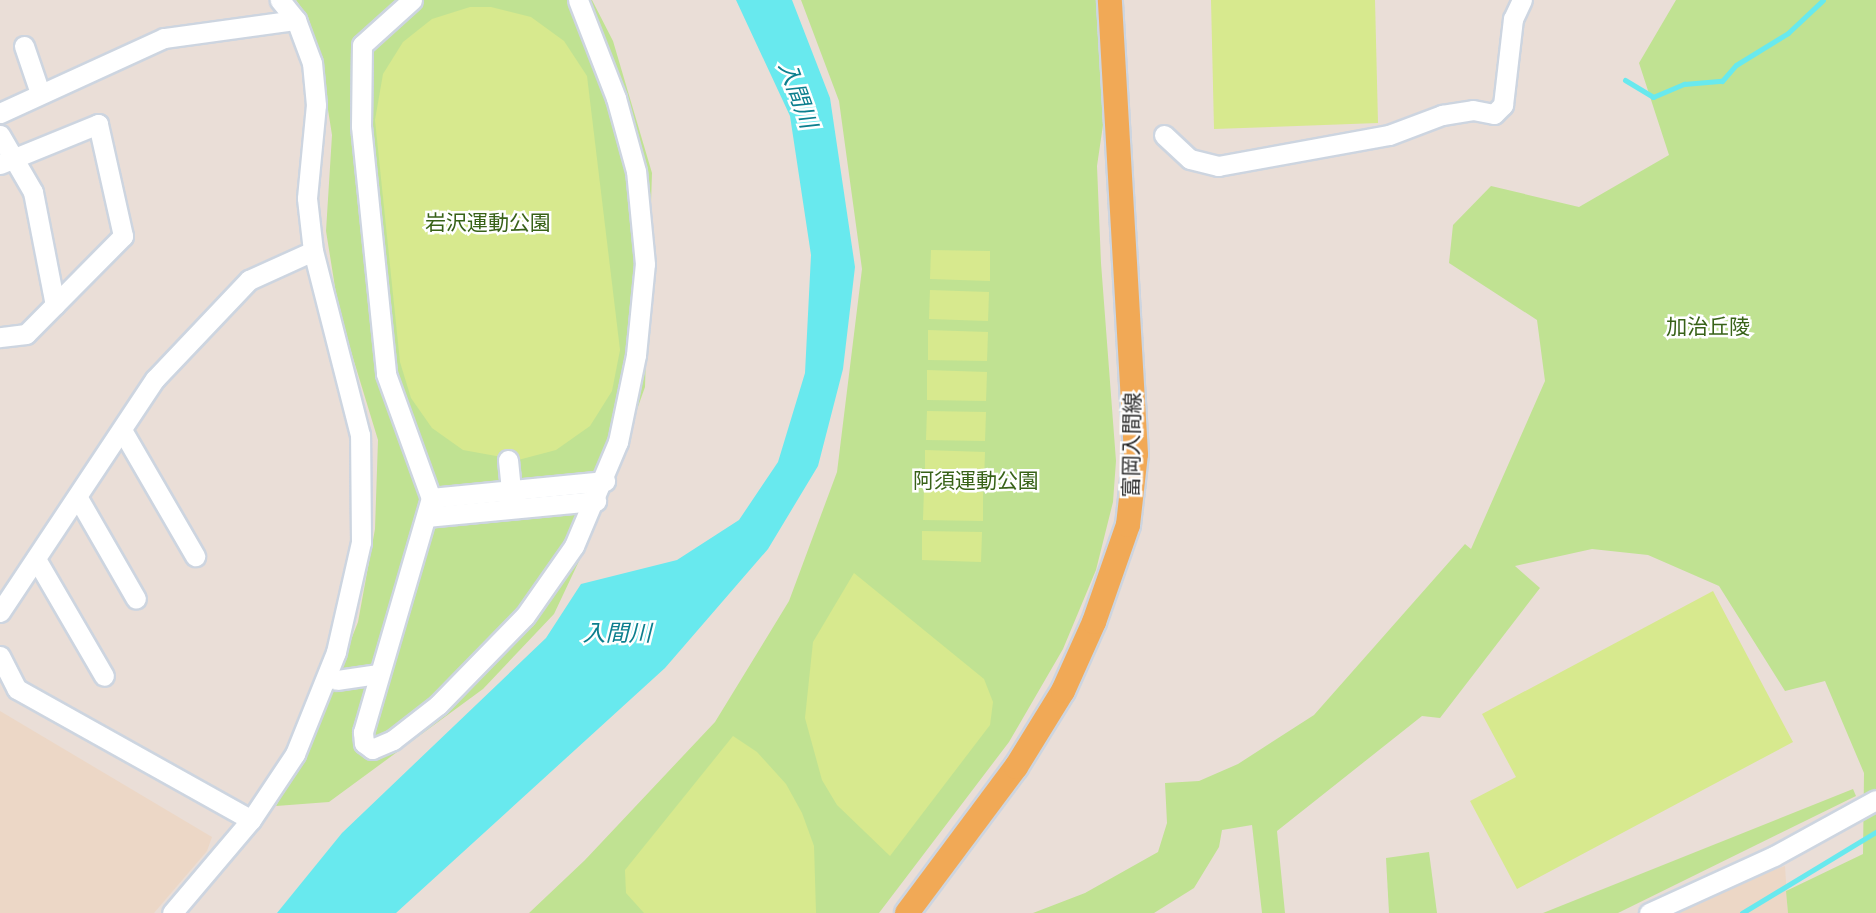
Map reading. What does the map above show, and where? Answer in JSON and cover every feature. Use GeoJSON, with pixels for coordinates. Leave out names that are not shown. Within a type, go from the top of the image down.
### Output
{"type":"FeatureCollection","features":[{"type":"Feature","properties":{"kind":"main road","name":"富岡入間線"},"geometry":{"type":"LineString","coordinates":[[907,913],[1017,767],[1063,691],[1099,610],[1128,525],[1136,454],[1110,0]]}},
{"type":"Feature","properties":{"kind":"street"},"geometry":{"type":"LineString","coordinates":[[172,913],[251,820],[295,754],[336,652],[361,542],[360,435],[313,251],[307,198],[316,105],[312,63],[296,20],[280,0]]}},
{"type":"Feature","properties":{"kind":"street"},"geometry":{"type":"LineString","coordinates":[[403,3],[362,45],[361,126],[386,374],[428,507],[362,737],[370,749],[393,740],[438,705],[501,645],[558,571],[605,481],[629,397],[645,264],[636,171],[616,98],[578,0]]}},
{"type":"Feature","properties":{"kind":"street"},"geometry":{"type":"LineString","coordinates":[[1164,135],[1190,159],[1218,166],[1389,135],[1441,115],[1472,110],[1494,114],[1503,106],[1513,19],[1522,0]]}},
{"type":"Feature","properties":{"kind":"street"},"geometry":{"type":"LineString","coordinates":[[0,113],[164,38],[296,20]]}},
{"type":"Feature","properties":{"kind":"street"},"geometry":{"type":"LineString","coordinates":[[24,46],[40,93]]}},
{"type":"Feature","properties":{"kind":"street"},"geometry":{"type":"LineString","coordinates":[[0,337],[26,334],[123,236],[98,124],[7,161]]}},
{"type":"Feature","properties":{"kind":"street"},"geometry":{"type":"LineString","coordinates":[[0,135],[7,161],[33,192],[55,304]]}},
{"type":"Feature","properties":{"kind":"street"},"geometry":{"type":"LineString","coordinates":[[0,612],[155,379],[249,280],[313,251]]}},
{"type":"Feature","properties":{"kind":"street"},"geometry":{"type":"LineString","coordinates":[[122,430],[195,556]]}},
{"type":"Feature","properties":{"kind":"street"},"geometry":{"type":"LineString","coordinates":[[508,460],[512,499]]}},
{"type":"Feature","properties":{"kind":"street"},"geometry":{"type":"LineString","coordinates":[[428,507],[512,499],[605,481]]}},
{"type":"Feature","properties":{"kind":"street"},"geometry":{"type":"LineString","coordinates":[[78,498],[136,599]]}},
{"type":"Feature","properties":{"kind":"street"},"geometry":{"type":"LineString","coordinates":[[512,499],[596,501]]}},
{"type":"Feature","properties":{"kind":"street"},"geometry":{"type":"LineString","coordinates":[[36,559],[104,676]]}},
{"type":"Feature","properties":{"kind":"street"},"geometry":{"type":"LineString","coordinates":[[0,656],[18,690],[251,820]]}},
{"type":"Feature","properties":{"kind":"street"},"geometry":{"type":"LineString","coordinates":[[337,680],[378,674]]}},
{"type":"Feature","properties":{"kind":"street"},"geometry":{"type":"LineString","coordinates":[[1649,913],[1774,856],[1876,800]]}},
{"type":"Feature","properties":{"kind":"shaded area"},"geometry":{"type":"Polygon","coordinates":[[[0,711],[212,837],[207,851],[154,913],[0,913],[0,711]]]}},
{"type":"Feature","properties":{"kind":"shaded area"},"geometry":{"type":"Polygon","coordinates":[[[1785,866],[1788,913],[1678,913],[1756,876],[1785,866]]]}},
{"type":"Feature","properties":{"kind":"green space","name":"岩沢運動公園"},"geometry":{"type":"Polygon","coordinates":[[[296,0],[592,0],[613,41],[652,173],[645,387],[596,525],[554,614],[483,689],[329,802],[276,806],[314,734],[358,622],[375,529],[378,440],[339,312],[326,231],[332,135],[318,47],[308,17],[296,0]]]}},
{"type":"Feature","properties":{"kind":"green space","name":"阿須運動公園"},"geometry":{"type":"Polygon","coordinates":[[[801,0],[1097,0],[1103,125],[1097,166],[1101,263],[1116,461],[1113,502],[1096,570],[1063,649],[1009,742],[879,913],[529,913],[585,860],[715,722],[789,601],[837,472],[862,269],[839,101],[801,0]]]}},
{"type":"Feature","properties":{"kind":"green space"},"geometry":{"type":"Polygon","coordinates":[[[1211,0],[1375,0],[1378,123],[1214,129],[1211,0]]]}},
{"type":"Feature","properties":{"kind":"green space","name":"加治丘陵"},"geometry":{"type":"Polygon","coordinates":[[[1676,0],[1876,0],[1876,913],[1788,913],[1786,891],[1863,854],[1864,773],[1825,681],[1785,691],[1719,586],[1648,555],[1592,549],[1515,566],[1540,588],[1440,718],[1422,716],[1277,831],[1285,913],[1262,913],[1252,825],[1222,830],[1219,847],[1194,888],[1154,913],[1033,913],[1085,893],[1158,852],[1167,823],[1165,783],[1199,781],[1238,764],[1314,715],[1465,544],[1471,549],[1545,381],[1537,320],[1449,263],[1453,225],[1491,186],[1579,207],[1669,155],[1639,63],[1676,0]]]}},
{"type":"Feature","properties":{"kind":"green space"},"geometry":{"type":"Polygon","coordinates":[[[470,7],[491,7],[531,17],[564,41],[587,76],[620,350],[612,391],[590,426],[556,450],[518,460],[463,450],[432,428],[411,398],[400,362],[375,120],[383,74],[403,42],[432,19],[470,7]]]}},
{"type":"Feature","properties":{"kind":"green space"},"geometry":{"type":"Polygon","coordinates":[[[931,250],[990,251],[990,281],[930,279],[931,250]]]}},
{"type":"Feature","properties":{"kind":"green space"},"geometry":{"type":"Polygon","coordinates":[[[930,290],[989,292],[988,321],[929,319],[930,290]]]}},
{"type":"Feature","properties":{"kind":"green space"},"geometry":{"type":"Polygon","coordinates":[[[928,330],[988,332],[987,361],[928,360],[928,330]]]}},
{"type":"Feature","properties":{"kind":"green space"},"geometry":{"type":"Polygon","coordinates":[[[927,370],[987,372],[986,401],[927,400],[927,370]]]}},
{"type":"Feature","properties":{"kind":"green space"},"geometry":{"type":"Polygon","coordinates":[[[927,411],[986,412],[985,441],[926,440],[927,411]]]}},
{"type":"Feature","properties":{"kind":"green space"},"geometry":{"type":"Polygon","coordinates":[[[925,450],[985,452],[984,481],[925,479],[925,450]]]}},
{"type":"Feature","properties":{"kind":"green space"},"geometry":{"type":"Polygon","coordinates":[[[924,490],[983,492],[983,521],[923,520],[924,490]]]}},
{"type":"Feature","properties":{"kind":"green space"},"geometry":{"type":"Polygon","coordinates":[[[922,531],[982,532],[981,562],[922,560],[922,531]]]}},
{"type":"Feature","properties":{"kind":"green space"},"geometry":{"type":"Polygon","coordinates":[[[854,573],[984,679],[993,702],[990,725],[890,856],[837,805],[822,780],[805,718],[813,642],[854,573]]]}},
{"type":"Feature","properties":{"kind":"green space"},"geometry":{"type":"Polygon","coordinates":[[[1713,591],[1793,742],[1517,889],[1470,801],[1516,777],[1482,714],[1713,591]]]}},
{"type":"Feature","properties":{"kind":"green space"},"geometry":{"type":"Polygon","coordinates":[[[733,736],[757,752],[786,784],[802,813],[814,846],[816,913],[644,913],[626,893],[625,870],[733,736]]]}},
{"type":"Feature","properties":{"kind":"green space"},"geometry":{"type":"Polygon","coordinates":[[[1853,789],[1856,796],[1618,913],[1543,913],[1853,789]]]}},
{"type":"Feature","properties":{"kind":"green space"},"geometry":{"type":"Polygon","coordinates":[[[1429,852],[1437,913],[1389,913],[1386,858],[1429,852]]]}},
{"type":"Feature","properties":{"kind":"water","name":"入間川"},"geometry":{"type":"Polygon","coordinates":[[[736,0],[792,0],[830,98],[855,267],[843,369],[818,466],[768,549],[665,668],[396,913],[277,913],[342,833],[546,638],[581,584],[677,560],[739,520],[778,462],[805,373],[811,255],[790,116],[736,0]]]}},
{"type":"Feature","properties":{"kind":"waterway"},"geometry":{"type":"LineString","coordinates":[[1625,80],[1653,97],[1684,84],[1722,81],[1736,65],[1788,33],[1823,0]]}},
{"type":"Feature","properties":{"kind":"waterway"},"geometry":{"type":"LineString","coordinates":[[1742,913],[1876,832]]}}]}
